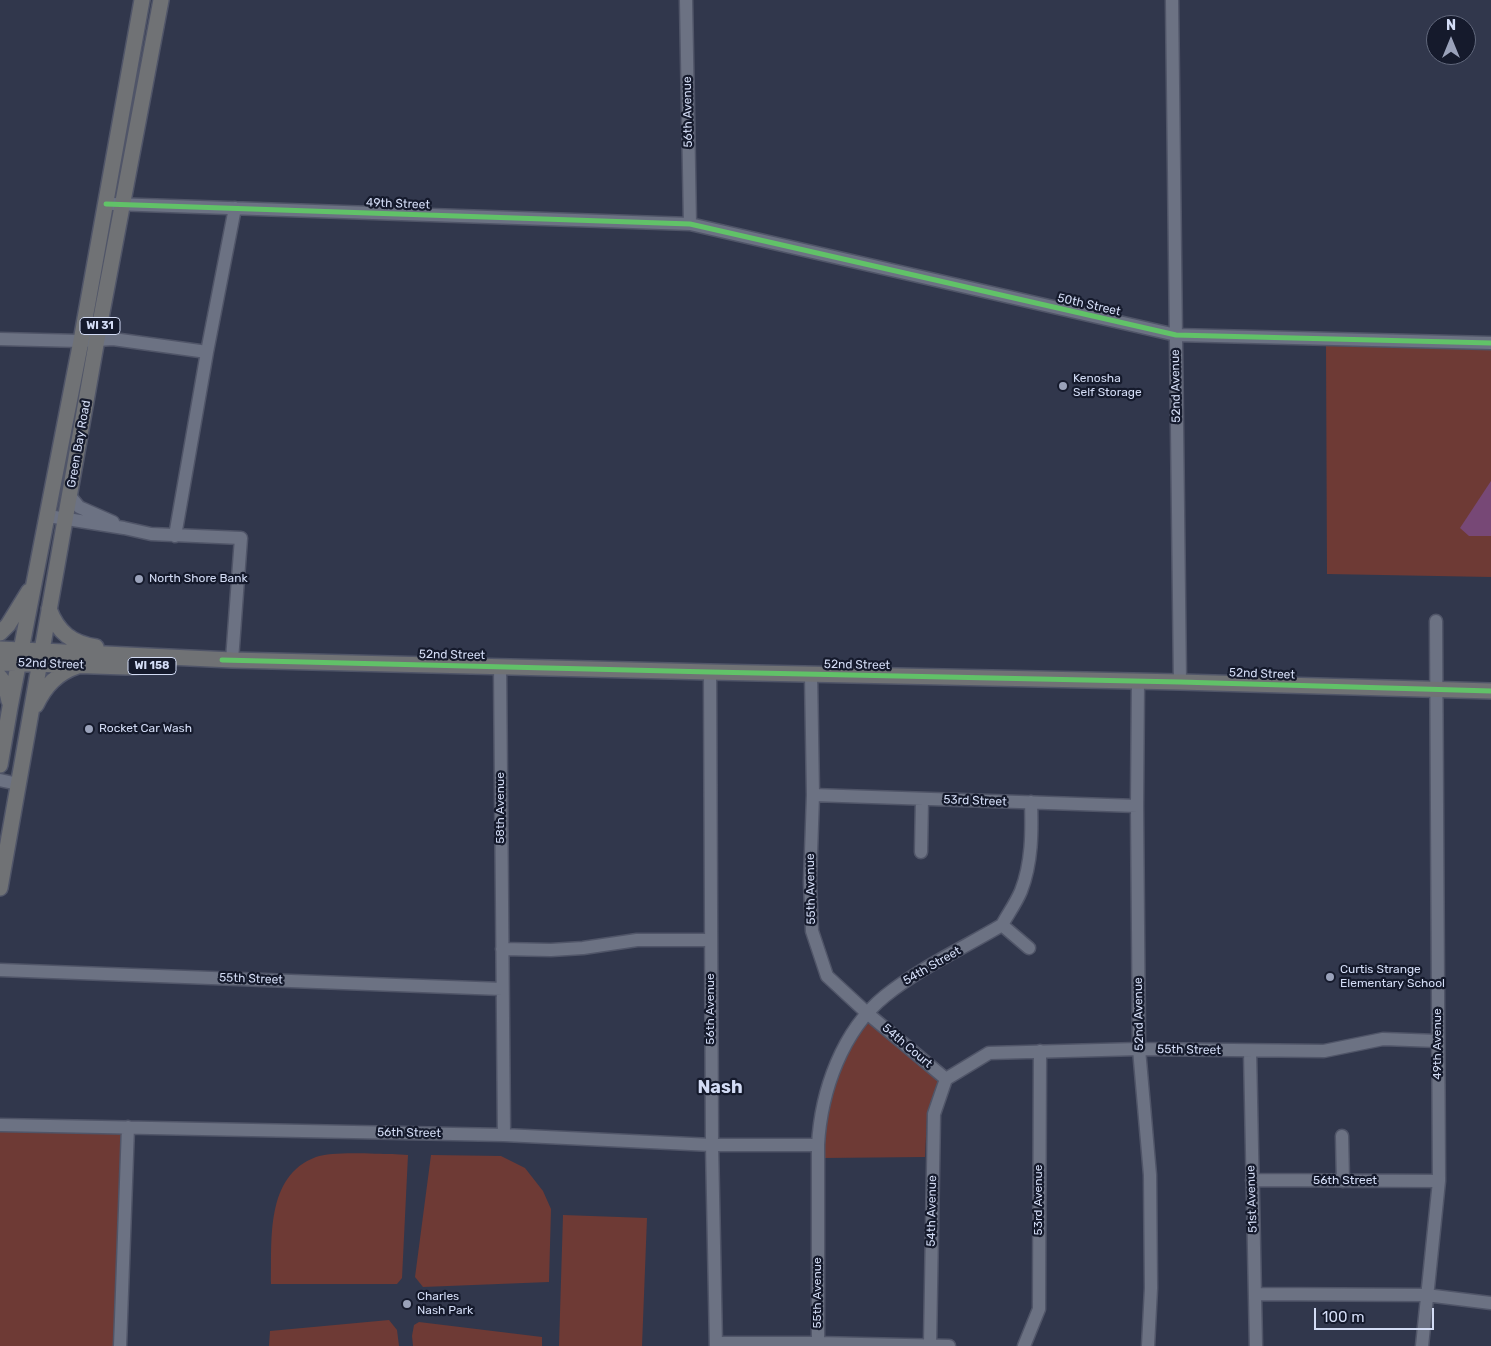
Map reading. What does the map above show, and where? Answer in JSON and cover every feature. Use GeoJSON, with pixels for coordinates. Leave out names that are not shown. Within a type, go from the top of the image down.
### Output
{"type":"FeatureCollection","features":[{"type":"Feature","properties":{"kind":"main road","name":"Green Bay Road"},"geometry":{"type":"LineString","coordinates":[[0,888],[29,720],[29,658],[36,578],[81,341],[142,0]]}},
{"type":"Feature","properties":{"kind":"main road","name":"Green Bay Road"},"geometry":{"type":"LineString","coordinates":[[0,765],[10,707],[49,609],[97,338],[161,0]]}},
{"type":"Feature","properties":{"kind":"main road"},"geometry":{"type":"LineString","coordinates":[[0,634],[19,608],[36,578]]}},
{"type":"Feature","properties":{"kind":"main road"},"geometry":{"type":"LineString","coordinates":[[49,609],[53,620],[62,631],[81,644],[152,657]]}},
{"type":"Feature","properties":{"kind":"main road","name":"52nd Street"},"geometry":{"type":"LineString","coordinates":[[0,649],[29,658],[81,665],[146,666],[227,660]]}},
{"type":"Feature","properties":{"kind":"main road","name":"52nd Street"},"geometry":{"type":"LineString","coordinates":[[0,663],[29,658],[152,657],[1491,691]]}},
{"type":"Feature","properties":{"kind":"main road"},"geometry":{"type":"LineString","coordinates":[[22,762],[18,720],[29,658]]}},
{"type":"Feature","properties":{"kind":"main road"},"geometry":{"type":"LineString","coordinates":[[29,720],[42,693],[50,682],[63,672],[81,665]]}},
{"type":"Feature","properties":{"kind":"main road"},"geometry":{"type":"LineString","coordinates":[[0,677],[7,690],[10,707]]}},
{"type":"Feature","properties":{"kind":"street","name":"56th Avenue"},"geometry":{"type":"LineString","coordinates":[[686,0],[690,224]]}},
{"type":"Feature","properties":{"kind":"street","name":"52nd Avenue"},"geometry":{"type":"LineString","coordinates":[[1172,0],[1180,682]]}},
{"type":"Feature","properties":{"kind":"street","name":"49th Street"},"geometry":{"type":"LineString","coordinates":[[106,204],[690,224]]}},
{"type":"Feature","properties":{"kind":"street"},"geometry":{"type":"LineString","coordinates":[[175,536],[207,352],[235,208]]}},
{"type":"Feature","properties":{"kind":"street","name":"50th Street"},"geometry":{"type":"LineString","coordinates":[[690,224],[1176,336],[1491,343]]}},
{"type":"Feature","properties":{"kind":"street"},"geometry":{"type":"LineString","coordinates":[[0,339],[81,341],[113,338],[207,352]]}},
{"type":"Feature","properties":{"kind":"street"},"geometry":{"type":"LineString","coordinates":[[70,496],[79,507],[124,528]]}},
{"type":"Feature","properties":{"kind":"street"},"geometry":{"type":"LineString","coordinates":[[48,516],[146,533],[241,538],[227,660]]}},
{"type":"Feature","properties":{"kind":"street","name":"49th Avenue"},"geometry":{"type":"LineString","coordinates":[[1422,1346],[1439,1181],[1436,621]]}},
{"type":"Feature","properties":{"kind":"street","name":"58th Avenue"},"geometry":{"type":"LineString","coordinates":[[500,666],[504,1135]]}},
{"type":"Feature","properties":{"kind":"street","name":"56th Avenue"},"geometry":{"type":"LineString","coordinates":[[710,672],[712,1145],[716,1345]]}},
{"type":"Feature","properties":{"kind":"street","name":"55th Avenue"},"geometry":{"type":"LineString","coordinates":[[811,674],[813,795],[810,882],[812,931],[827,976],[867,1013],[849,1039],[835,1067],[821,1113],[818,1145],[818,1343]]}},
{"type":"Feature","properties":{"kind":"street","name":"52nd Avenue"},"geometry":{"type":"LineString","coordinates":[[1138,681],[1139,1049],[1150,1175],[1151,1288],[1148,1346]]}},
{"type":"Feature","properties":{"kind":"street"},"geometry":{"type":"LineString","coordinates":[[0,780],[18,784]]}},
{"type":"Feature","properties":{"kind":"street","name":"53rd Street"},"geometry":{"type":"LineString","coordinates":[[813,795],[1137,806]]}},
{"type":"Feature","properties":{"kind":"street"},"geometry":{"type":"LineString","coordinates":[[921,852],[922,799]]}},
{"type":"Feature","properties":{"kind":"street"},"geometry":{"type":"LineString","coordinates":[[1029,948],[1002,925],[1021,890],[1033,838],[1032,802]]}},
{"type":"Feature","properties":{"kind":"street","name":"54th Street"},"geometry":{"type":"LineString","coordinates":[[867,1013],[884,996],[916,974],[1002,925]]}},
{"type":"Feature","properties":{"kind":"street"},"geometry":{"type":"LineString","coordinates":[[502,949],[583,948],[637,940],[711,940]]}},
{"type":"Feature","properties":{"kind":"street","name":"55th Street"},"geometry":{"type":"LineString","coordinates":[[0,970],[502,989]]}},
{"type":"Feature","properties":{"kind":"street","name":"54th Court"},"geometry":{"type":"LineString","coordinates":[[867,1013],[946,1079]]}},
{"type":"Feature","properties":{"kind":"street","name":"55th Street"},"geometry":{"type":"LineString","coordinates":[[946,1079],[989,1053],[1139,1049],[1324,1051],[1383,1039],[1438,1041]]}},
{"type":"Feature","properties":{"kind":"street","name":"53rd Avenue"},"geometry":{"type":"LineString","coordinates":[[1024,1346],[1039,1309],[1040,1051]]}},
{"type":"Feature","properties":{"kind":"street","name":"51st Avenue"},"geometry":{"type":"LineString","coordinates":[[1250,1051],[1256,1346]]}},
{"type":"Feature","properties":{"kind":"street","name":"54th Avenue"},"geometry":{"type":"LineString","coordinates":[[930,1344],[934,1114],[946,1079]]}},
{"type":"Feature","properties":{"kind":"street","name":"56th Street"},"geometry":{"type":"LineString","coordinates":[[0,1125],[504,1135],[712,1145],[818,1145]]}},
{"type":"Feature","properties":{"kind":"street"},"geometry":{"type":"LineString","coordinates":[[120,1346],[128,1127]]}},
{"type":"Feature","properties":{"kind":"street"},"geometry":{"type":"LineString","coordinates":[[1342,1136],[1343,1181]]}},
{"type":"Feature","properties":{"kind":"street","name":"56th Street"},"geometry":{"type":"LineString","coordinates":[[1252,1180],[1439,1181]]}},
{"type":"Feature","properties":{"kind":"street"},"geometry":{"type":"LineString","coordinates":[[1256,1294],[1426,1295],[1491,1303]]}},
{"type":"Feature","properties":{"kind":"street"},"geometry":{"type":"LineString","coordinates":[[716,1345],[818,1343],[930,1344],[949,1346]]}},
{"type":"Feature","properties":{"kind":"shaded area"},"geometry":{"type":"Polygon","coordinates":[[[1326,346],[1491,349],[1491,577],[1327,574],[1326,346]]]}},
{"type":"Feature","properties":{"kind":"shaded area"},"geometry":{"type":"Polygon","coordinates":[[[1491,481],[1491,536],[1469,536],[1460,528],[1491,481]]]}},
{"type":"Feature","properties":{"kind":"shaded area"},"geometry":{"type":"Polygon","coordinates":[[[869,1023],[939,1081],[927,1116],[925,1157],[822,1158],[823,1135],[832,1085],[856,1036],[869,1023]]]}},
{"type":"Feature","properties":{"kind":"shaded area"},"geometry":{"type":"Polygon","coordinates":[[[128,1127],[120,1346],[0,1346],[0,1132],[128,1127]]]}},
{"type":"Feature","properties":{"kind":"shaded area"},"geometry":{"type":"Polygon","coordinates":[[[342,1153],[408,1155],[402,1278],[397,1284],[271,1284],[272,1229],[275,1211],[280,1194],[288,1179],[299,1166],[323,1155],[342,1153]]]}},
{"type":"Feature","properties":{"kind":"shaded area"},"geometry":{"type":"Polygon","coordinates":[[[431,1155],[501,1156],[525,1168],[543,1191],[551,1209],[549,1282],[423,1287],[415,1277],[431,1155]]]}},
{"type":"Feature","properties":{"kind":"shaded area"},"geometry":{"type":"Polygon","coordinates":[[[563,1215],[647,1218],[642,1346],[559,1346],[563,1215]]]}},
{"type":"Feature","properties":{"kind":"shaded area"},"geometry":{"type":"Polygon","coordinates":[[[389,1320],[397,1330],[399,1346],[269,1346],[270,1331],[389,1320]]]}},
{"type":"Feature","properties":{"kind":"shaded area"},"geometry":{"type":"Polygon","coordinates":[[[419,1322],[542,1337],[542,1346],[413,1346],[414,1325],[419,1322]]]}},
{"type":"Feature","properties":{"kind":"cycle path"},"geometry":{"type":"LineString","coordinates":[[106,204],[690,224],[1176,335],[1491,343]]}},
{"type":"Feature","properties":{"kind":"cycle path"},"geometry":{"type":"LineString","coordinates":[[222,660],[1491,691]]}},
{"type":"Feature","properties":{"kind":"place","name":"Kenosha Self Storage"},"geometry":{"type":"Point","coordinates":[1063,386]}},
{"type":"Feature","properties":{"kind":"place","name":"North Shore Bank"},"geometry":{"type":"Point","coordinates":[139,579]}},
{"type":"Feature","properties":{"kind":"place","name":"Rocket Car Wash"},"geometry":{"type":"Point","coordinates":[89,729]}},
{"type":"Feature","properties":{"kind":"place","name":"Curtis Strange Elementary School"},"geometry":{"type":"Point","coordinates":[1330,977]}},
{"type":"Feature","properties":{"kind":"place","name":"Charles Nash Park"},"geometry":{"type":"Point","coordinates":[407,1304]}},
{"type":"Feature","properties":{"kind":"district","name":"Nash"},"geometry":{"type":"Point","coordinates":[720,1088]}}]}
